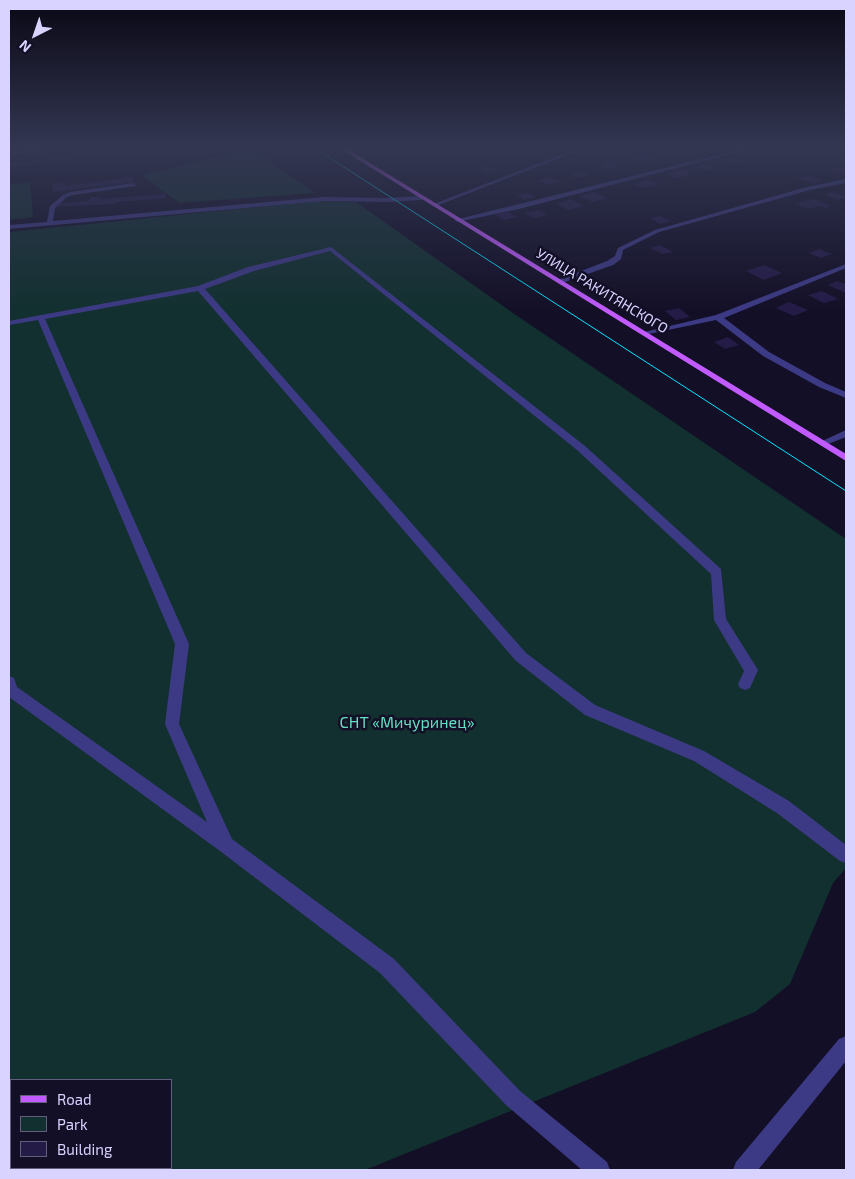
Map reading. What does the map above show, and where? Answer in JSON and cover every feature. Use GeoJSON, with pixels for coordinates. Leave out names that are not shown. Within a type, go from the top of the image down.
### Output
{"type":"FeatureCollection","features":[{"type":"Feature","properties":{"kind":"main road","name":"УЛИЦА РАКИТЯНСКОГО"},"geometry":{"type":"LineString","coordinates":[[434,205],[846,458]]}},
{"type":"Feature","properties":{"kind":"street"},"geometry":{"type":"LineString","coordinates":[[50,224],[52,207],[56,204]]}},
{"type":"Feature","properties":{"kind":"street"},"geometry":{"type":"LineString","coordinates":[[9,227],[269,204]]}},
{"type":"Feature","properties":{"kind":"street"},"geometry":{"type":"LineString","coordinates":[[457,220],[531,204]]}},
{"type":"Feature","properties":{"kind":"street"},"geometry":{"type":"LineString","coordinates":[[559,281],[610,262],[618,257],[620,249],[657,231],[752,204]]}},
{"type":"Feature","properties":{"kind":"street"},"geometry":{"type":"LineString","coordinates":[[9,323],[200,288],[250,269],[331,249],[582,448],[717,572],[720,620],[751,670],[746,684]]}},
{"type":"Feature","properties":{"kind":"street"},"geometry":{"type":"LineString","coordinates":[[644,333],[718,318],[846,266]]}},
{"type":"Feature","properties":{"kind":"street"},"geometry":{"type":"LineString","coordinates":[[200,288],[521,657],[590,710],[699,756],[783,807],[846,855]]}},
{"type":"Feature","properties":{"kind":"street"},"geometry":{"type":"LineString","coordinates":[[40,316],[182,644],[172,724],[226,845]]}},
{"type":"Feature","properties":{"kind":"street"},"geometry":{"type":"LineString","coordinates":[[718,318],[766,354],[822,385],[846,395]]}},
{"type":"Feature","properties":{"kind":"street"},"geometry":{"type":"LineString","coordinates":[[823,443],[846,433]]}},
{"type":"Feature","properties":{"kind":"street"},"geometry":{"type":"LineString","coordinates":[[9,682],[10,690],[226,845],[387,966],[513,1098],[599,1170]]}},
{"type":"Feature","properties":{"kind":"street"},"geometry":{"type":"LineString","coordinates":[[744,1170],[846,1046]]}},
{"type":"Feature","properties":{"kind":"green space"},"geometry":{"type":"Polygon","coordinates":[[[9,204],[32,204],[33,217],[9,220],[9,204]]]}},
{"type":"Feature","properties":{"kind":"green space","name":"СНТ «Мичуринец»"},"geometry":{"type":"Polygon","coordinates":[[[287,204],[359,204],[513,313],[846,539],[846,868],[833,883],[790,984],[755,1012],[365,1170],[9,1170],[9,232],[287,204]]]}},
{"type":"Feature","properties":{"kind":"building"},"geometry":{"type":"Polygon","coordinates":[[[59,204],[116,204],[54,207],[59,204]]]}},
{"type":"Feature","properties":{"kind":"building"},"geometry":{"type":"Polygon","coordinates":[[[556,204],[580,204],[584,206],[568,210],[556,204]]]}},
{"type":"Feature","properties":{"kind":"building"},"geometry":{"type":"Polygon","coordinates":[[[797,204],[826,204],[831,206],[826,208],[821,206],[807,209],[797,204]]]}},
{"type":"Feature","properties":{"kind":"building"},"geometry":{"type":"Polygon","coordinates":[[[538,210],[548,215],[534,218],[524,213],[538,210]]]}},
{"type":"Feature","properties":{"kind":"building"},"geometry":{"type":"Polygon","coordinates":[[[508,212],[517,217],[504,220],[495,215],[508,212]]]}},
{"type":"Feature","properties":{"kind":"building"},"geometry":{"type":"Polygon","coordinates":[[[660,216],[671,221],[660,224],[650,218],[660,216]]]}},
{"type":"Feature","properties":{"kind":"building"},"geometry":{"type":"Polygon","coordinates":[[[660,245],[673,252],[663,254],[650,248],[660,245]]]}},
{"type":"Feature","properties":{"kind":"building"},"geometry":{"type":"Polygon","coordinates":[[[819,249],[832,254],[821,258],[809,253],[819,249]]]}},
{"type":"Feature","properties":{"kind":"building"},"geometry":{"type":"Polygon","coordinates":[[[764,265],[782,273],[764,280],[746,271],[764,265]]]}},
{"type":"Feature","properties":{"kind":"building"},"geometry":{"type":"Polygon","coordinates":[[[837,281],[846,284],[846,293],[828,285],[837,281]]]}},
{"type":"Feature","properties":{"kind":"building"},"geometry":{"type":"Polygon","coordinates":[[[822,291],[838,299],[824,303],[808,295],[822,291]]]}},
{"type":"Feature","properties":{"kind":"building"},"geometry":{"type":"Polygon","coordinates":[[[789,302],[808,310],[794,316],[776,308],[789,302]]]}},
{"type":"Feature","properties":{"kind":"building"},"geometry":{"type":"Polygon","coordinates":[[[679,308],[690,317],[676,320],[665,311],[679,308]]]}},
{"type":"Feature","properties":{"kind":"building"},"geometry":{"type":"Polygon","coordinates":[[[728,337],[739,345],[725,349],[714,342],[728,337]]]}},
{"type":"Feature","properties":{"kind":"tram line"},"geometry":{"type":"LineString","coordinates":[[401,204],[846,491]]}}]}
